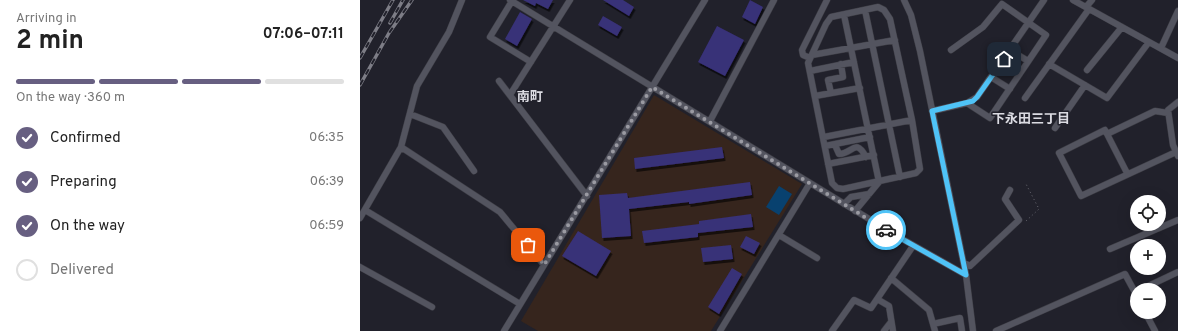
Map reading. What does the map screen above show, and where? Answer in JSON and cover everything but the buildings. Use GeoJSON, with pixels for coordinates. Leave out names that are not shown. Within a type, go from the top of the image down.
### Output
{"type":"FeatureCollection","features":[{"type":"Feature","properties":{"kind":"street"},"geometry":{"type":"LineString","coordinates":[[360,218],[401,147],[417,86],[449,32],[462,0]]}},
{"type":"Feature","properties":{"kind":"street"},"geometry":{"type":"LineString","coordinates":[[510,95],[570,0]]}},
{"type":"Feature","properties":{"kind":"street"},"geometry":{"type":"LineString","coordinates":[[504,331],[705,0]]}},
{"type":"Feature","properties":{"kind":"street"},"geometry":{"type":"LineString","coordinates":[[710,121],[774,0]]}},
{"type":"Feature","properties":{"kind":"street"},"geometry":{"type":"LineString","coordinates":[[827,0],[802,50],[803,55],[811,56],[895,40]]}},
{"type":"Feature","properties":{"kind":"street"},"geometry":{"type":"LineString","coordinates":[[875,0],[878,7]]}},
{"type":"Feature","properties":{"kind":"street"},"geometry":{"type":"LineString","coordinates":[[904,0],[911,15],[964,263],[973,331]]}},
{"type":"Feature","properties":{"kind":"street"},"geometry":{"type":"LineString","coordinates":[[932,111],[967,103],[977,97],[1044,0]]}},
{"type":"Feature","properties":{"kind":"street"},"geometry":{"type":"LineString","coordinates":[[1073,0],[1178,58]]}},
{"type":"Feature","properties":{"kind":"street"},"geometry":{"type":"LineString","coordinates":[[1025,98],[1088,8],[1092,0]]}},
{"type":"Feature","properties":{"kind":"street"},"geometry":{"type":"LineString","coordinates":[[531,62],[490,37],[511,1],[913,246],[966,275]]}},
{"type":"Feature","properties":{"kind":"street"},"geometry":{"type":"LineString","coordinates":[[951,50],[983,27],[1002,4],[1046,35],[990,118],[967,103]]}},
{"type":"Feature","properties":{"kind":"street"},"geometry":{"type":"LineString","coordinates":[[878,7],[884,10],[890,19],[912,120],[920,169],[916,173],[843,189],[837,188],[832,183],[808,63],[831,17],[844,15],[878,7]]}},
{"type":"Feature","properties":{"kind":"street"},"geometry":{"type":"LineString","coordinates":[[865,10],[900,177]]}},
{"type":"Feature","properties":{"kind":"street"},"geometry":{"type":"LineString","coordinates":[[1161,48],[1178,11]]}},
{"type":"Feature","properties":{"kind":"street"},"geometry":{"type":"LineString","coordinates":[[844,15],[879,182]]}},
{"type":"Feature","properties":{"kind":"street"},"geometry":{"type":"LineString","coordinates":[[1087,70],[1122,27]]}},
{"type":"Feature","properties":{"kind":"street"},"geometry":{"type":"LineString","coordinates":[[1049,64],[1107,98],[1150,42]]}},
{"type":"Feature","properties":{"kind":"street"},"geometry":{"type":"LineString","coordinates":[[1010,50],[1028,61]]}},
{"type":"Feature","properties":{"kind":"street"},"geometry":{"type":"LineString","coordinates":[[810,71],[854,62]]}},
{"type":"Feature","properties":{"kind":"street"},"geometry":{"type":"LineString","coordinates":[[831,93],[828,80],[843,77],[841,64]]}},
{"type":"Feature","properties":{"kind":"street"},"geometry":{"type":"LineString","coordinates":[[992,77],[1010,89]]}},
{"type":"Feature","properties":{"kind":"street"},"geometry":{"type":"LineString","coordinates":[[499,80],[587,196]]}},
{"type":"Feature","properties":{"kind":"street"},"geometry":{"type":"LineString","coordinates":[[1055,128],[1085,85]]}},
{"type":"Feature","properties":{"kind":"street"},"geometry":{"type":"LineString","coordinates":[[815,96],[860,88]]}},
{"type":"Feature","properties":{"kind":"street"},"geometry":{"type":"LineString","coordinates":[[1127,173],[1105,130],[1059,153],[1081,196],[1127,173],[1177,154],[1168,110],[1178,102]]}},
{"type":"Feature","properties":{"kind":"street"},"geometry":{"type":"LineString","coordinates":[[1107,134],[1155,110],[1168,113]]}},
{"type":"Feature","properties":{"kind":"street"},"geometry":{"type":"LineString","coordinates":[[410,114],[443,127],[474,171]]}},
{"type":"Feature","properties":{"kind":"street"},"geometry":{"type":"LineString","coordinates":[[824,138],[912,120]]}},
{"type":"Feature","properties":{"kind":"street"},"geometry":{"type":"LineString","coordinates":[[825,146],[870,137]]}},
{"type":"Feature","properties":{"kind":"street"},"geometry":{"type":"LineString","coordinates":[[835,145],[836,151],[839,154],[844,154],[854,147],[858,147],[862,149],[866,157]]}},
{"type":"Feature","properties":{"kind":"street"},"geometry":{"type":"LineString","coordinates":[[401,147],[500,212],[544,265]]}},
{"type":"Feature","properties":{"kind":"street"},"geometry":{"type":"LineString","coordinates":[[828,164],[874,155]]}},
{"type":"Feature","properties":{"kind":"street"},"geometry":{"type":"LineString","coordinates":[[855,211],[879,182]]}},
{"type":"Feature","properties":{"kind":"street"},"geometry":{"type":"LineString","coordinates":[[720,331],[810,183]]}},
{"type":"Feature","properties":{"kind":"street"},"geometry":{"type":"LineString","coordinates":[[964,263],[970,266],[1019,220],[1005,199],[1010,190]]}},
{"type":"Feature","properties":{"kind":"street"},"geometry":{"type":"LineString","coordinates":[[844,204],[852,197],[869,194]]}},
{"type":"Feature","properties":{"kind":"street"},"geometry":{"type":"LineString","coordinates":[[365,210],[520,304]]}},
{"type":"Feature","properties":{"kind":"street"},"geometry":{"type":"LineString","coordinates":[[1110,250],[1178,220]]}},
{"type":"Feature","properties":{"kind":"street"},"geometry":{"type":"LineString","coordinates":[[779,235],[817,258]]}},
{"type":"Feature","properties":{"kind":"street"},"geometry":{"type":"LineString","coordinates":[[832,331],[854,300],[871,308],[913,246]]}},
{"type":"Feature","properties":{"kind":"street"},"geometry":{"type":"LineString","coordinates":[[360,267],[432,306]]}},
{"type":"Feature","properties":{"kind":"street"},"geometry":{"type":"LineString","coordinates":[[1155,283],[1178,272]]}},
{"type":"Feature","properties":{"kind":"street"},"geometry":{"type":"LineString","coordinates":[[996,331],[1125,274],[1131,283]]}},
{"type":"Feature","properties":{"kind":"street"},"geometry":{"type":"LineString","coordinates":[[891,278],[929,310],[935,331]]}},
{"type":"Feature","properties":{"kind":"street"},"geometry":{"type":"LineString","coordinates":[[877,299],[889,306],[893,331]]}},
{"type":"Feature","properties":{"kind":"street"},"geometry":{"type":"LineString","coordinates":[[933,324],[960,318],[962,331]]}},
{"type":"Feature","properties":{"kind":"street"},"geometry":{"type":"LineString","coordinates":[[1148,319],[1154,331]]}},
{"type":"Feature","properties":{"kind":"street"},"geometry":{"type":"LineString","coordinates":[[884,331],[891,322]]}},
{"type":"Feature","properties":{"kind":"shaded area"},"geometry":{"type":"Polygon","coordinates":[[[654,95],[802,184],[711,331],[538,331],[521,321],[654,95]]]}},
{"type":"Feature","properties":{"kind":"water"},"geometry":{"type":"Polygon","coordinates":[[[779,186],[792,194],[779,215],[766,207],[779,186]]]}},
{"type":"Feature","properties":{"kind":"railway"},"geometry":{"type":"LineString","coordinates":[[360,58],[393,0]]}},
{"type":"Feature","properties":{"kind":"railway"},"geometry":{"type":"LineString","coordinates":[[390,23],[403,0]]}},
{"type":"Feature","properties":{"kind":"railway"},"geometry":{"type":"LineString","coordinates":[[360,85],[389,33],[412,0]]}},
{"type":"Feature","properties":{"kind":"way so far"},"geometry":{"type":"LineString","coordinates":[[528,245],[544,265],[652,87],[710,121],[886,230]]}},
{"type":"Feature","properties":{"kind":"district","name":"南町"},"geometry":{"type":"Point","coordinates":[530,98]}},
{"type":"Feature","properties":{"kind":"district","name":"下永田三丁目"},"geometry":{"type":"Point","coordinates":[1031,120]}},
{"type":"Feature","properties":{"kind":"route"},"geometry":{"type":"LineString","coordinates":[[886,230],[966,275],[932,111],[973,101],[1004,59]]}}]}
